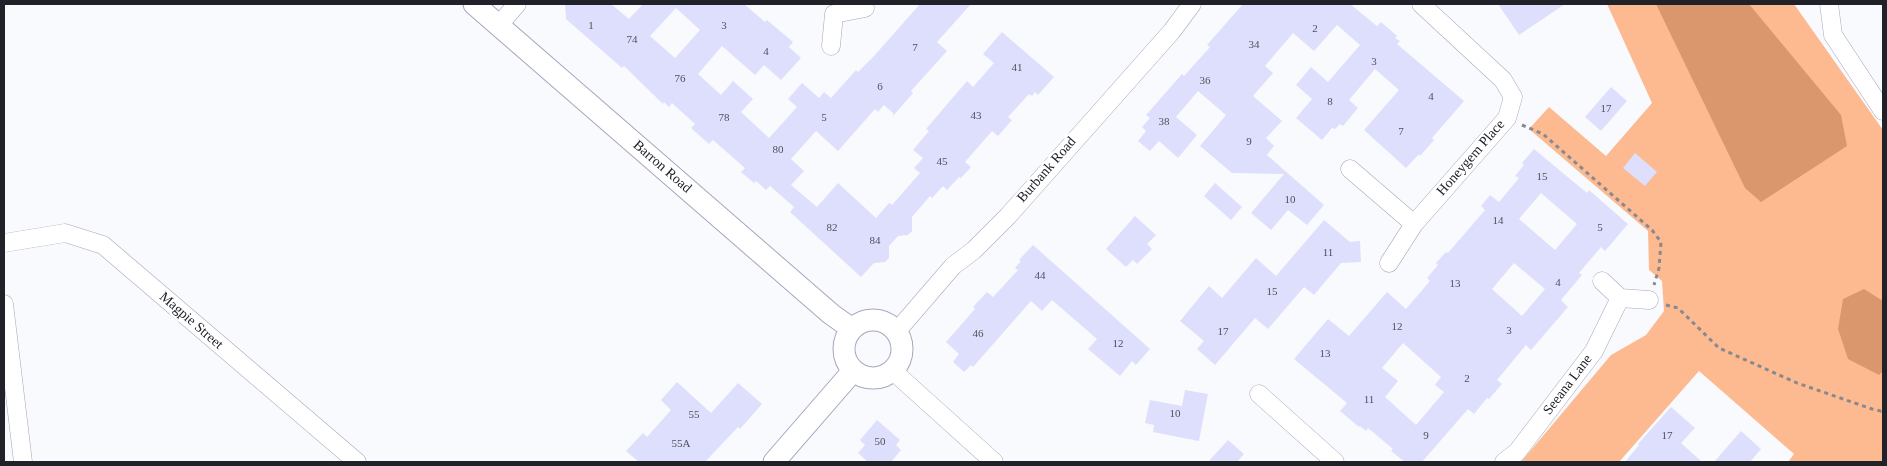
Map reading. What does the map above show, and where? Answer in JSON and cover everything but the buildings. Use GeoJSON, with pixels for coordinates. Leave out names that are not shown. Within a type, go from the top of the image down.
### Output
{"type":"FeatureCollection","features":[{"type":"Feature","properties":{"kind":"street","name":"Barron Road"},"geometry":{"type":"LineString","coordinates":[[474,4],[831,314],[852,329]]}},
{"type":"Feature","properties":{"kind":"street"},"geometry":{"type":"LineString","coordinates":[[499,25],[517,4]]}},
{"type":"Feature","properties":{"kind":"street","name":"Burbank Road"},"geometry":{"type":"LineString","coordinates":[[897,331],[937,282],[1008,216],[1172,31],[1192,4]]}},
{"type":"Feature","properties":{"kind":"street","name":"Honeygem Place"},"geometry":{"type":"LineString","coordinates":[[1388,263],[1414,224],[1507,118],[1513,97],[1503,80],[1421,4]]}},
{"type":"Feature","properties":{"kind":"street"},"geometry":{"type":"LineString","coordinates":[[1829,4],[1833,35],[1883,111]]}},
{"type":"Feature","properties":{"kind":"street"},"geometry":{"type":"LineString","coordinates":[[831,46],[828,9],[866,8]]}},
{"type":"Feature","properties":{"kind":"street"},"geometry":{"type":"LineString","coordinates":[[1350,169],[1414,224]]}},
{"type":"Feature","properties":{"kind":"street","name":"Magpie Street"},"geometry":{"type":"LineString","coordinates":[[4,243],[66,233],[103,245],[357,462]]}},
{"type":"Feature","properties":{"kind":"street"},"geometry":{"type":"LineString","coordinates":[[1602,281],[1620,298],[1649,300]]}},
{"type":"Feature","properties":{"kind":"street","name":"Seeana Lane"},"geometry":{"type":"LineString","coordinates":[[1504,462],[1517,452],[1594,351],[1620,298]]}},
{"type":"Feature","properties":{"kind":"street"},"geometry":{"type":"LineString","coordinates":[[4,304],[23,462]]}},
{"type":"Feature","properties":{"kind":"street"},"geometry":{"type":"LineString","coordinates":[[875,320],[884,321],[897,331],[903,348],[902,356],[894,371],[878,378],[869,379],[853,371],[847,364],[844,346],[846,337],[852,329],[858,324],[875,320]]}},
{"type":"Feature","properties":{"kind":"street"},"geometry":{"type":"LineString","coordinates":[[774,462],[853,371]]}},
{"type":"Feature","properties":{"kind":"street"},"geometry":{"type":"LineString","coordinates":[[894,371],[994,462]]}},
{"type":"Feature","properties":{"kind":"street"},"geometry":{"type":"LineString","coordinates":[[1259,394],[1335,462]]}},
{"type":"Feature","properties":{"kind":"path"},"geometry":{"type":"LineString","coordinates":[[1507,118],[1543,134],[1652,230],[1661,242],[1660,268],[1649,300],[1678,308],[1719,348],[1797,383],[1872,409],[1881,411],[1883,409]]}},
{"type":"Feature","properties":{"kind":"shaded area"},"geometry":{"type":"Polygon","coordinates":[[[1607,4],[1794,4],[1883,130],[1883,462],[1788,462],[1794,454],[1699,371],[1619,462],[1521,462],[1611,355],[1646,335],[1664,311],[1662,281],[1649,270],[1648,231],[1529,129],[1549,107],[1606,156],[1652,103],[1607,4]]]}},
{"type":"Feature","properties":{"kind":"shaded area"},"geometry":{"type":"Polygon","coordinates":[[[1656,4],[1749,4],[1841,115],[1847,146],[1761,202],[1745,188],[1656,4]]]}},
{"type":"Feature","properties":{"kind":"shaded area"},"geometry":{"type":"Polygon","coordinates":[[[1864,289],[1883,301],[1883,371],[1879,375],[1848,359],[1838,329],[1843,299],[1864,289]]]}}]}
